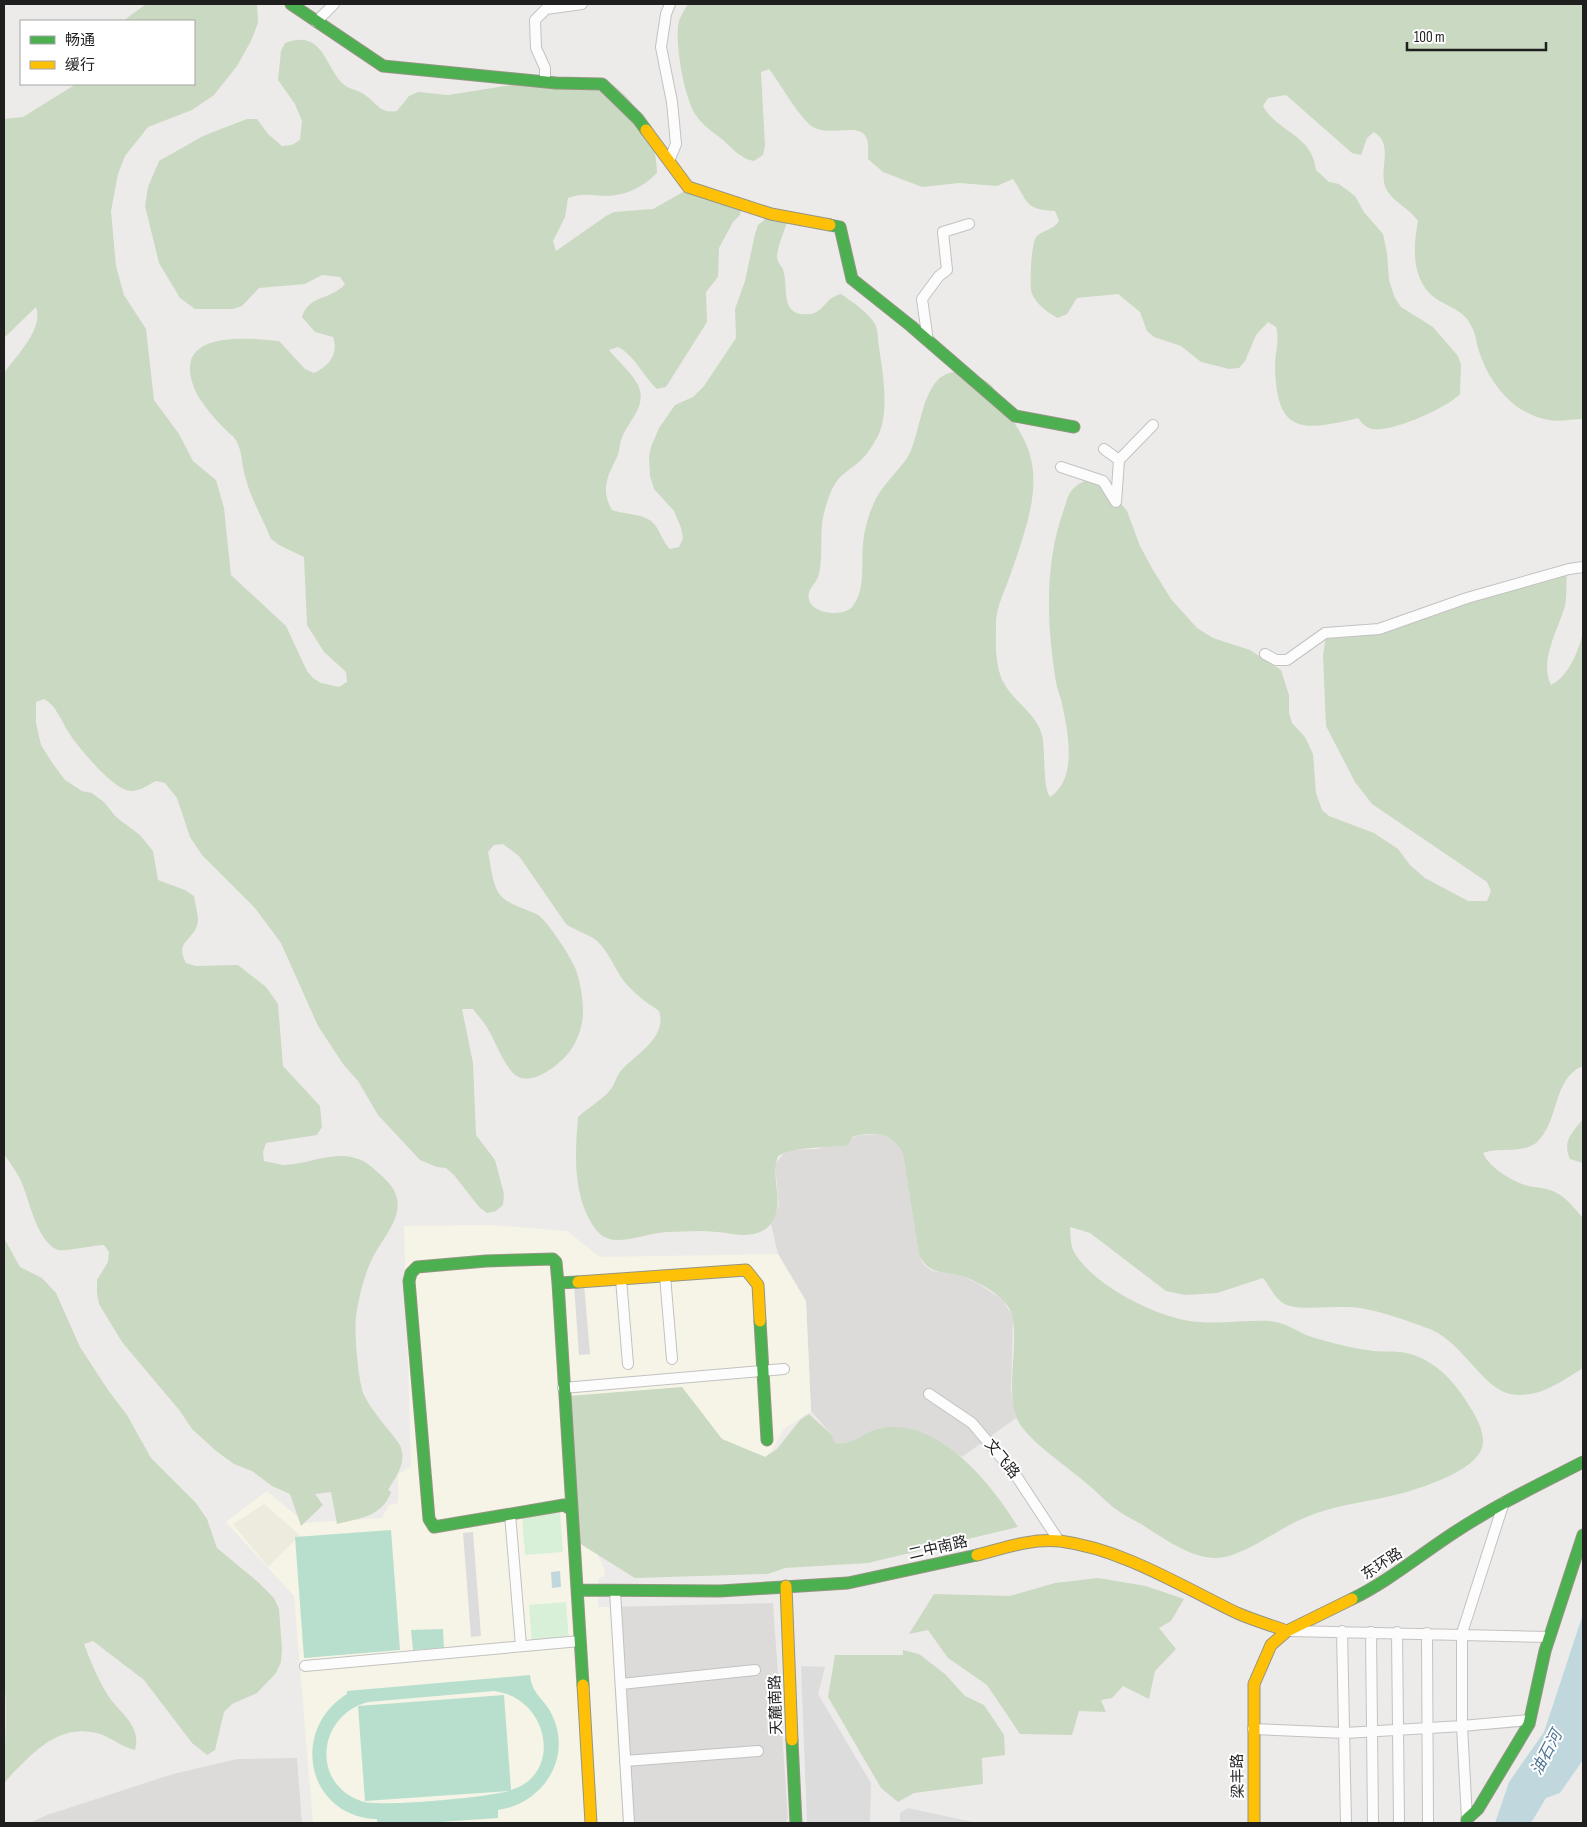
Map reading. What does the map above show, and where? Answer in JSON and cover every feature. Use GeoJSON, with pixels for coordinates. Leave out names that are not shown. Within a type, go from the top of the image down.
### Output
{"type":"FeatureCollection","features":[{"type":"Feature","properties":{"kind":"street"},"geometry":{"type":"LineString","coordinates":[[291,4],[383,66],[545,82],[602,84],[638,120],[688,187],[771,214],[840,228],[852,279],[1015,416],[1074,427]]}},
{"type":"Feature","properties":{"kind":"street"},"geometry":{"type":"LineString","coordinates":[[316,22],[334,4]]}},
{"type":"Feature","properties":{"kind":"street"},"geometry":{"type":"LineString","coordinates":[[545,82],[545,68],[536,48],[535,20],[546,9],[582,4]]}},
{"type":"Feature","properties":{"kind":"street"},"geometry":{"type":"LineString","coordinates":[[669,161],[676,144],[672,102],[661,47],[666,14],[670,4]]}},
{"type":"Feature","properties":{"kind":"street"},"geometry":{"type":"LineString","coordinates":[[928,341],[922,299],[939,276],[947,270],[942,232],[969,224]]}},
{"type":"Feature","properties":{"kind":"street"},"geometry":{"type":"LineString","coordinates":[[1061,468],[1103,481],[1116,502],[1119,460],[1153,425]]}},
{"type":"Feature","properties":{"kind":"street"},"geometry":{"type":"LineString","coordinates":[[1104,449],[1119,460]]}},
{"type":"Feature","properties":{"kind":"street"},"geometry":{"type":"LineString","coordinates":[[1265,654],[1276,660],[1286,660],[1325,633],[1379,629],[1467,598],[1583,567]]}},
{"type":"Feature","properties":{"kind":"street"},"geometry":{"type":"LineString","coordinates":[[572,1510],[564,1505],[434,1527],[429,1519],[409,1281],[411,1272],[417,1267],[486,1261],[553,1259],[556,1262],[578,1590],[591,1823]]}},
{"type":"Feature","properties":{"kind":"street"},"geometry":{"type":"LineString","coordinates":[[558,1283],[746,1270],[758,1285],[767,1440]]}},
{"type":"Feature","properties":{"kind":"street"},"geometry":{"type":"LineString","coordinates":[[666,1276],[672,1359]]}},
{"type":"Feature","properties":{"kind":"street"},"geometry":{"type":"LineString","coordinates":[[621,1279],[628,1364]]}},
{"type":"Feature","properties":{"kind":"street"},"geometry":{"type":"LineString","coordinates":[[564,1388],[784,1369]]}},
{"type":"Feature","properties":{"kind":"street","name":"文飞路"},"geometry":{"type":"LineString","coordinates":[[929,1394],[972,1422],[1015,1474],[1059,1540]]}},
{"type":"Feature","properties":{"kind":"street","name":"东环路"},"geometry":{"type":"LineString","coordinates":[[1253,1729],[1252,1702],[1256,1677],[1271,1645],[1287,1630],[1373,1589],[1455,1532],[1504,1502],[1583,1462]]}},
{"type":"Feature","properties":{"kind":"street"},"geometry":{"type":"LineString","coordinates":[[1467,1821],[1462,1726],[1462,1633],[1504,1502]]}},
{"type":"Feature","properties":{"kind":"street"},"geometry":{"type":"LineString","coordinates":[[510,1514],[521,1646]]}},
{"type":"Feature","properties":{"kind":"street"},"geometry":{"type":"LineString","coordinates":[[1467,1821],[1478,1809],[1530,1720],[1550,1637],[1583,1535]]}},
{"type":"Feature","properties":{"kind":"street","name":"二中南路"},"geometry":{"type":"LineString","coordinates":[[578,1590],[720,1591],[848,1583],[927,1567],[1032,1541],[1059,1540],[1086,1546],[1121,1559],[1160,1575],[1239,1614],[1287,1630]]}},
{"type":"Feature","properties":{"kind":"street","name":"天麓南路"},"geometry":{"type":"LineString","coordinates":[[786,1586],[796,1823]]}},
{"type":"Feature","properties":{"kind":"street"},"geometry":{"type":"LineString","coordinates":[[615,1591],[629,1823]]}},
{"type":"Feature","properties":{"kind":"street"},"geometry":{"type":"LineString","coordinates":[[1287,1630],[1462,1633],[1550,1637]]}},
{"type":"Feature","properties":{"kind":"street"},"geometry":{"type":"LineString","coordinates":[[1342,1631],[1346,1823]]}},
{"type":"Feature","properties":{"kind":"street"},"geometry":{"type":"LineString","coordinates":[[1371,1632],[1373,1823]]}},
{"type":"Feature","properties":{"kind":"street"},"geometry":{"type":"LineString","coordinates":[[1397,1632],[1399,1823]]}},
{"type":"Feature","properties":{"kind":"street"},"geometry":{"type":"LineString","coordinates":[[1426,1633],[1428,1823]]}},
{"type":"Feature","properties":{"kind":"street"},"geometry":{"type":"LineString","coordinates":[[306,1666],[580,1641]]}},
{"type":"Feature","properties":{"kind":"street"},"geometry":{"type":"LineString","coordinates":[[621,1684],[755,1670]]}},
{"type":"Feature","properties":{"kind":"street"},"geometry":{"type":"LineString","coordinates":[[1253,1729],[1345,1733],[1530,1720]]}},
{"type":"Feature","properties":{"kind":"street","name":"梁丰路"},"geometry":{"type":"LineString","coordinates":[[1253,1729],[1254,1823]]}},
{"type":"Feature","properties":{"kind":"street"},"geometry":{"type":"LineString","coordinates":[[626,1761],[758,1751]]}},
{"type":"Feature","properties":{"kind":"shaded area"},"geometry":{"type":"Polygon","coordinates":[[[880,1134],[898,1142],[903,1154],[919,1255],[923,1264],[932,1271],[960,1275],[977,1283],[1003,1300],[1013,1317],[1011,1391],[1016,1418],[962,1457],[929,1437],[901,1428],[880,1428],[854,1442],[835,1443],[831,1434],[811,1411],[806,1302],[778,1254],[771,1224],[779,1205],[775,1164],[787,1150],[818,1149],[861,1135],[880,1134]]]}},
{"type":"Feature","properties":{"kind":"shaded area"},"geometry":{"type":"Polygon","coordinates":[[[491,1225],[567,1231],[600,1257],[778,1254],[806,1301],[811,1411],[784,1429],[771,1452],[765,1457],[722,1439],[682,1387],[579,1543],[597,1554],[604,1568],[605,1575],[598,1579],[598,1607],[610,1607],[623,1823],[313,1823],[294,1596],[226,1522],[267,1491],[305,1523],[382,1518],[389,1505],[398,1503],[398,1474],[411,1467],[404,1226],[491,1225]]]}},
{"type":"Feature","properties":{"kind":"shaded area"},"geometry":{"type":"Polygon","coordinates":[[[584,1284],[590,1354],[579,1355],[574,1285],[584,1284]]]}},
{"type":"Feature","properties":{"kind":"shaded area"},"geometry":{"type":"Polygon","coordinates":[[[264,1504],[300,1535],[268,1567],[233,1524],[264,1504]]]}},
{"type":"Feature","properties":{"kind":"shaded area"},"geometry":{"type":"Polygon","coordinates":[[[473,1532],[481,1636],[471,1637],[463,1533],[473,1532]]]}},
{"type":"Feature","properties":{"kind":"shaded area"},"geometry":{"type":"Polygon","coordinates":[[[773,1603],[788,1818],[785,1823],[623,1823],[610,1607],[773,1603]]]}},
{"type":"Feature","properties":{"kind":"shaded area"},"geometry":{"type":"Polygon","coordinates":[[[801,1666],[825,1667],[818,1694],[871,1783],[870,1823],[807,1823],[801,1666]]]}},
{"type":"Feature","properties":{"kind":"shaded area"},"geometry":{"type":"Polygon","coordinates":[[[297,1758],[302,1823],[29,1823],[47,1815],[173,1774],[237,1759],[297,1758]]]}},
{"type":"Feature","properties":{"kind":"shaded area"},"geometry":{"type":"Polygon","coordinates":[[[908,1808],[977,1823],[900,1823],[900,1813],[908,1808]]]}},
{"type":"Feature","properties":{"kind":"green space"},"geometry":{"type":"Polygon","coordinates":[[[146,4],[257,4],[258,23],[251,41],[237,66],[214,95],[192,110],[148,127],[125,156],[118,174],[111,211],[116,266],[124,295],[146,329],[154,400],[179,434],[193,461],[216,480],[224,508],[231,575],[286,626],[307,671],[321,683],[339,687],[347,682],[346,672],[324,652],[307,625],[304,557],[271,539],[247,484],[238,444],[202,402],[196,392],[190,372],[192,358],[200,348],[213,342],[229,339],[246,339],[279,341],[305,369],[314,373],[324,367],[331,359],[334,354],[335,343],[333,337],[315,332],[302,317],[309,305],[334,293],[345,284],[340,277],[322,275],[305,284],[259,288],[242,306],[233,309],[195,309],[180,298],[159,263],[145,206],[148,187],[159,161],[203,136],[247,119],[257,119],[268,134],[282,146],[292,145],[300,140],[302,121],[295,104],[278,80],[281,51],[285,43],[297,40],[307,40],[314,44],[344,85],[362,93],[379,108],[391,112],[397,111],[409,96],[418,92],[448,95],[556,78],[613,85],[623,93],[645,124],[654,148],[657,173],[639,187],[619,195],[581,195],[568,198],[565,217],[553,241],[556,251],[614,212],[653,209],[683,192],[703,191],[742,206],[740,215],[733,222],[719,248],[718,277],[706,292],[707,322],[666,387],[657,389],[634,361],[618,347],[609,350],[638,385],[641,400],[622,438],[618,455],[608,476],[606,496],[608,503],[612,510],[641,516],[651,521],[670,549],[679,547],[683,538],[674,511],[654,489],[650,476],[649,457],[651,447],[659,428],[675,405],[693,397],[704,386],[736,338],[735,309],[745,281],[755,234],[758,225],[774,212],[788,219],[777,256],[783,271],[787,301],[790,307],[794,312],[800,314],[815,313],[835,296],[841,294],[860,308],[876,326],[884,381],[883,417],[877,438],[863,459],[837,481],[828,500],[822,523],[819,574],[808,596],[812,605],[817,609],[830,613],[843,612],[849,610],[857,599],[860,592],[864,539],[869,514],[876,498],[907,458],[912,448],[923,408],[934,384],[943,376],[958,372],[968,373],[991,385],[1025,442],[1033,470],[1032,500],[1029,515],[998,611],[996,623],[997,662],[1005,685],[1036,721],[1042,735],[1046,785],[1050,797],[1059,789],[1065,779],[1069,754],[1067,728],[1053,661],[1049,618],[1050,575],[1057,533],[1068,496],[1076,486],[1089,479],[1094,477],[1103,481],[1127,511],[1140,546],[1153,570],[1171,599],[1197,628],[1213,638],[1250,650],[1281,670],[1289,695],[1289,713],[1292,723],[1305,737],[1313,754],[1316,793],[1322,810],[1329,816],[1374,833],[1398,849],[1410,865],[1425,878],[1468,901],[1487,901],[1491,891],[1487,882],[1372,804],[1355,782],[1326,726],[1323,655],[1326,636],[1419,619],[1480,589],[1539,573],[1567,574],[1565,606],[1548,656],[1547,666],[1551,685],[1568,669],[1579,647],[1583,632],[1583,1066],[1573,1072],[1566,1080],[1549,1124],[1544,1134],[1536,1143],[1524,1148],[1483,1153],[1495,1168],[1513,1180],[1525,1185],[1548,1189],[1559,1194],[1583,1218],[1583,1368],[1540,1392],[1521,1395],[1510,1394],[1491,1384],[1443,1336],[1425,1327],[1367,1309],[1293,1307],[1283,1303],[1276,1297],[1263,1278],[1217,1293],[1185,1295],[1166,1291],[1090,1233],[1070,1227],[1071,1243],[1074,1252],[1083,1265],[1112,1289],[1148,1308],[1183,1320],[1199,1322],[1276,1322],[1312,1337],[1339,1344],[1374,1351],[1400,1352],[1420,1357],[1437,1368],[1452,1382],[1477,1418],[1483,1440],[1481,1450],[1475,1459],[1465,1467],[1439,1481],[1403,1493],[1316,1513],[1294,1522],[1239,1553],[1229,1556],[1217,1558],[1194,1554],[1172,1544],[1114,1508],[1089,1485],[1046,1451],[1020,1424],[1013,1403],[1014,1330],[1013,1318],[1009,1308],[995,1293],[975,1281],[962,1276],[937,1271],[927,1266],[923,1261],[919,1255],[903,1154],[894,1141],[888,1137],[875,1134],[860,1135],[852,1137],[848,1145],[793,1150],[778,1156],[775,1173],[778,1200],[775,1217],[767,1228],[757,1233],[742,1235],[704,1231],[666,1232],[617,1240],[606,1238],[597,1231],[583,1205],[579,1191],[576,1161],[578,1117],[608,1093],[620,1072],[655,1037],[661,1021],[659,1011],[627,985],[600,944],[588,935],[566,924],[519,856],[503,844],[494,845],[488,852],[492,875],[498,892],[504,899],[542,918],[559,941],[574,965],[578,976],[582,996],[583,1017],[578,1037],[566,1056],[544,1073],[527,1079],[513,1073],[509,1068],[487,1028],[473,1009],[462,1009],[473,1063],[476,1135],[495,1160],[504,1194],[503,1205],[496,1211],[487,1213],[479,1207],[454,1175],[446,1168],[437,1167],[420,1160],[378,1115],[358,1081],[343,1064],[318,1026],[281,943],[255,908],[202,855],[190,837],[177,798],[165,783],[156,781],[134,791],[124,789],[115,784],[88,758],[69,733],[56,710],[44,699],[36,702],[36,723],[41,745],[65,780],[82,791],[92,793],[104,802],[116,817],[140,835],[153,851],[158,880],[185,890],[194,896],[198,920],[197,927],[182,949],[186,963],[196,966],[238,965],[266,987],[278,1004],[283,1066],[320,1106],[322,1127],[317,1135],[266,1143],[263,1152],[264,1161],[283,1165],[337,1156],[359,1159],[367,1163],[383,1177],[397,1198],[398,1208],[395,1218],[373,1257],[364,1278],[356,1316],[358,1368],[364,1395],[400,1445],[402,1451],[400,1469],[388,1490],[391,1492],[382,1507],[362,1518],[337,1524],[331,1492],[315,1494],[323,1505],[301,1526],[290,1494],[272,1486],[252,1471],[234,1464],[192,1429],[180,1411],[122,1342],[99,1304],[97,1280],[108,1262],[109,1252],[104,1245],[58,1250],[50,1245],[38,1228],[16,1171],[4,1154],[4,373],[28,342],[36,324],[37,315],[36,307],[4,338],[4,119],[23,117],[74,85],[195,85],[195,20],[124,20],[146,4]]]}},
{"type":"Feature","properties":{"kind":"green space"},"geometry":{"type":"Polygon","coordinates":[[[688,4],[1583,4],[1583,419],[1549,420],[1525,412],[1515,405],[1497,387],[1490,376],[1480,354],[1473,328],[1467,319],[1460,312],[1435,298],[1427,291],[1418,273],[1416,262],[1415,241],[1418,221],[1391,196],[1385,186],[1385,150],[1380,137],[1374,132],[1367,138],[1361,155],[1352,153],[1286,95],[1268,98],[1263,106],[1269,115],[1308,149],[1316,170],[1329,182],[1339,184],[1355,196],[1364,212],[1383,234],[1387,253],[1389,280],[1395,298],[1401,307],[1433,327],[1458,356],[1461,365],[1460,394],[1432,412],[1393,427],[1373,429],[1364,425],[1358,418],[1338,423],[1307,426],[1295,423],[1287,416],[1280,404],[1275,365],[1277,332],[1276,327],[1268,322],[1256,335],[1245,361],[1239,368],[1229,369],[1201,362],[1181,346],[1154,337],[1147,331],[1140,312],[1118,294],[1077,298],[1067,314],[1058,318],[1043,308],[1034,298],[1031,290],[1033,246],[1037,236],[1059,221],[1055,211],[1038,209],[1028,203],[1013,179],[997,186],[959,183],[922,187],[883,172],[868,159],[868,141],[863,133],[850,130],[832,131],[815,128],[797,111],[769,69],[761,72],[765,146],[763,155],[754,161],[741,156],[701,122],[695,114],[687,95],[679,54],[678,30],[679,21],[688,4]]]}},
{"type":"Feature","properties":{"kind":"green space"},"geometry":{"type":"Polygon","coordinates":[[[1583,1119],[1583,1163],[1570,1159],[1567,1147],[1569,1137],[1583,1119]]]}},
{"type":"Feature","properties":{"kind":"green space"},"geometry":{"type":"Polygon","coordinates":[[[4,1238],[20,1267],[42,1278],[56,1293],[80,1347],[127,1415],[151,1458],[196,1503],[207,1519],[217,1548],[258,1582],[274,1598],[279,1609],[282,1649],[281,1662],[276,1673],[257,1693],[232,1704],[224,1712],[215,1750],[207,1755],[192,1743],[144,1680],[93,1641],[84,1644],[86,1650],[107,1694],[132,1726],[136,1741],[135,1750],[100,1734],[77,1731],[67,1733],[48,1742],[30,1756],[4,1784],[6,1718],[4,1679],[4,1238]]]}},
{"type":"Feature","properties":{"kind":"green space"},"geometry":{"type":"Polygon","coordinates":[[[682,1387],[722,1439],[765,1457],[777,1449],[800,1420],[809,1414],[831,1434],[835,1443],[849,1442],[882,1428],[903,1428],[924,1433],[962,1458],[979,1474],[1018,1527],[868,1563],[785,1568],[768,1574],[635,1578],[579,1543],[568,1396],[682,1387]]]}},
{"type":"Feature","properties":{"kind":"green space"},"geometry":{"type":"Polygon","coordinates":[[[560,1513],[563,1552],[525,1555],[522,1516],[560,1513]]]}},
{"type":"Feature","properties":{"kind":"green space"},"geometry":{"type":"Polygon","coordinates":[[[391,1530],[400,1650],[304,1658],[295,1537],[391,1530]]]}},
{"type":"Feature","properties":{"kind":"green space"},"geometry":{"type":"Polygon","coordinates":[[[1098,1578],[1146,1586],[1184,1599],[1171,1621],[1159,1628],[1176,1649],[1155,1671],[1149,1699],[1123,1686],[1112,1698],[1101,1700],[1106,1712],[1079,1711],[1072,1735],[1020,1734],[987,1685],[948,1658],[928,1630],[909,1634],[934,1594],[1010,1596],[1055,1583],[1098,1578]]]}},
{"type":"Feature","properties":{"kind":"green space"},"geometry":{"type":"Polygon","coordinates":[[[566,1602],[569,1641],[532,1644],[529,1605],[566,1602]]]}},
{"type":"Feature","properties":{"kind":"green space"},"geometry":{"type":"Polygon","coordinates":[[[443,1629],[444,1648],[413,1650],[411,1630],[443,1629]]]}},
{"type":"Feature","properties":{"kind":"green space"},"geometry":{"type":"Polygon","coordinates":[[[903,1650],[919,1654],[945,1674],[965,1696],[984,1705],[1004,1735],[1005,1755],[982,1758],[983,1784],[914,1793],[898,1802],[881,1788],[828,1697],[835,1655],[903,1655],[903,1650]]]}},
{"type":"Feature","properties":{"kind":"green space"},"geometry":{"type":"Polygon","coordinates":[[[530,1675],[533,1688],[550,1711],[558,1733],[559,1748],[556,1763],[540,1789],[528,1799],[514,1806],[498,1810],[498,1818],[425,1823],[377,1823],[377,1819],[353,1815],[335,1804],[321,1788],[314,1769],[313,1749],[317,1728],[329,1710],[347,1694],[347,1691],[530,1675]],[[494,1691],[368,1702],[359,1706],[504,1695],[511,1790],[527,1782],[538,1769],[543,1754],[543,1738],[538,1721],[528,1707],[513,1697],[494,1691]],[[358,1706],[351,1709],[339,1720],[330,1734],[327,1750],[328,1765],[334,1780],[345,1792],[361,1801],[388,1803],[458,1799],[509,1791],[365,1801],[358,1706]]]}},
{"type":"Feature","properties":{"kind":"water"},"geometry":{"type":"Polygon","coordinates":[[[560,1571],[561,1587],[552,1588],[551,1572],[560,1571]]]}},
{"type":"Feature","properties":{"kind":"water","name":"油石河"},"geometry":{"type":"Polygon","coordinates":[[[1583,1614],[1583,1760],[1560,1793],[1546,1798],[1531,1823],[1495,1823],[1509,1782],[1544,1732],[1583,1614]]]}},
{"type":"Feature","properties":{"kind":"traffic: fast"},"geometry":{"type":"LineString","coordinates":[[291,4],[383,66],[556,83],[602,84],[638,119],[646,130]]}},
{"type":"Feature","properties":{"kind":"traffic: fast"},"geometry":{"type":"LineString","coordinates":[[830,225],[840,227],[852,279],[911,326],[1015,416],[1074,427]]}},
{"type":"Feature","properties":{"kind":"traffic: fast"},"geometry":{"type":"LineString","coordinates":[[572,1510],[564,1505],[434,1527],[429,1519],[409,1281],[411,1273],[417,1267],[486,1261],[553,1259],[556,1262],[558,1283],[578,1282]]}},
{"type":"Feature","properties":{"kind":"traffic: fast"},"geometry":{"type":"LineString","coordinates":[[558,1283],[583,1685]]}},
{"type":"Feature","properties":{"kind":"traffic: fast"},"geometry":{"type":"LineString","coordinates":[[760,1321],[767,1440]]}},
{"type":"Feature","properties":{"kind":"traffic: fast"},"geometry":{"type":"LineString","coordinates":[[1352,1599],[1379,1584],[1486,1513],[1583,1462]]}},
{"type":"Feature","properties":{"kind":"traffic: fast"},"geometry":{"type":"LineString","coordinates":[[1467,1823],[1467,1819],[1478,1809],[1529,1724],[1545,1651],[1583,1535]]}},
{"type":"Feature","properties":{"kind":"traffic: fast"},"geometry":{"type":"LineString","coordinates":[[578,1590],[720,1591],[848,1583],[977,1555]]}},
{"type":"Feature","properties":{"kind":"traffic: fast"},"geometry":{"type":"LineString","coordinates":[[792,1740],[796,1823]]}},
{"type":"Feature","properties":{"kind":"traffic: slow"},"geometry":{"type":"LineString","coordinates":[[646,130],[688,187],[771,214],[830,225]]}},
{"type":"Feature","properties":{"kind":"traffic: slow"},"geometry":{"type":"LineString","coordinates":[[578,1282],[746,1270],[758,1285],[760,1321]]}},
{"type":"Feature","properties":{"kind":"traffic: slow"},"geometry":{"type":"LineString","coordinates":[[977,1555],[1018,1544],[1039,1541],[1050,1540],[1083,1545],[1128,1560],[1173,1580],[1237,1613],[1287,1631]]}},
{"type":"Feature","properties":{"kind":"traffic: slow"},"geometry":{"type":"LineString","coordinates":[[786,1586],[792,1740]]}},
{"type":"Feature","properties":{"kind":"traffic: slow"},"geometry":{"type":"LineString","coordinates":[[1254,1823],[1254,1684],[1271,1645],[1287,1631],[1352,1599]]}},
{"type":"Feature","properties":{"kind":"traffic: slow"},"geometry":{"type":"LineString","coordinates":[[583,1685],[591,1823]]}}]}
